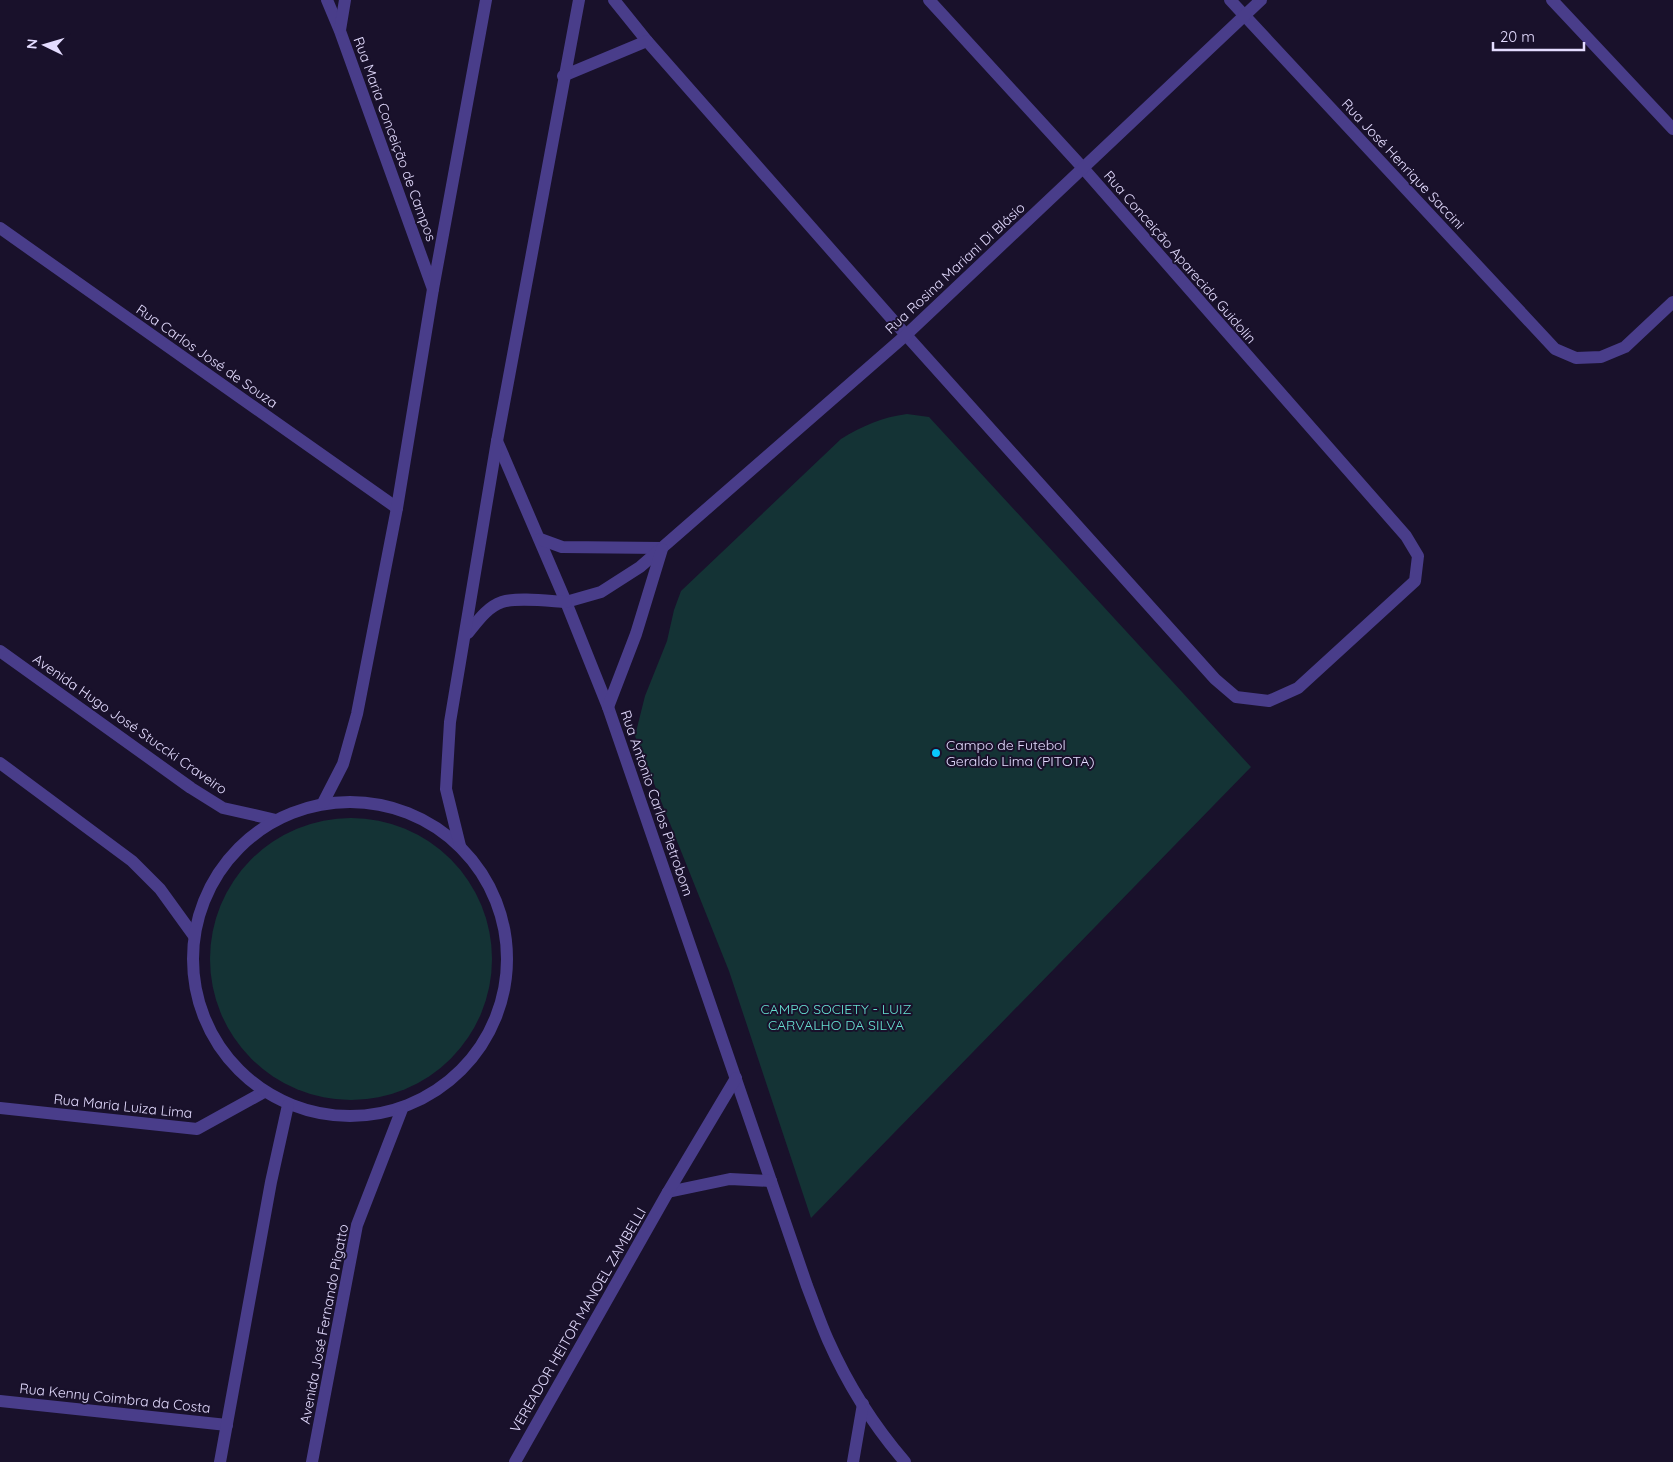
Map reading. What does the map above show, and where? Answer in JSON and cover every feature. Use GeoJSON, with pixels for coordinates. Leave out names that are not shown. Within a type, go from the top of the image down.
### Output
{"type":"FeatureCollection","features":[{"type":"Feature","properties":{"kind":"street","name":"Rua Maria Conceição de Campos"},"geometry":{"type":"LineString","coordinates":[[327,0],[340,31],[433,290]]}},
{"type":"Feature","properties":{"kind":"street"},"geometry":{"type":"LineString","coordinates":[[340,31],[345,0]]}},
{"type":"Feature","properties":{"kind":"street"},"geometry":{"type":"LineString","coordinates":[[323,803],[343,764],[357,714],[397,508],[433,290],[486,0]]}},
{"type":"Feature","properties":{"kind":"street"},"geometry":{"type":"LineString","coordinates":[[460,846],[446,789],[450,722],[497,441],[579,0]]}},
{"type":"Feature","properties":{"kind":"street"},"geometry":{"type":"LineString","coordinates":[[614,0],[647,41],[906,336]]}},
{"type":"Feature","properties":{"kind":"street","name":"Rua Conceição Aparecida Guidolin"},"geometry":{"type":"LineString","coordinates":[[906,336],[1215,679],[1236,697],[1269,702],[1298,688],[1415,582],[1418,556],[1406,536],[1083,168],[930,0]]}},
{"type":"Feature","properties":{"kind":"street","name":"Rua José Henrique Saccini"},"geometry":{"type":"LineString","coordinates":[[1230,0],[1555,349],[1576,358],[1601,357],[1626,347],[1673,302]]}},
{"type":"Feature","properties":{"kind":"street","name":"Rua Rosina Mariani Di Blásio"},"geometry":{"type":"LineString","coordinates":[[466,635],[483,614],[502,602],[524,600],[566,602],[600,592],[640,568],[906,336],[1261,0]]}},
{"type":"Feature","properties":{"kind":"street"},"geometry":{"type":"LineString","coordinates":[[1552,0],[1673,129]]}},
{"type":"Feature","properties":{"kind":"street"},"geometry":{"type":"LineString","coordinates":[[564,76],[647,41]]}},
{"type":"Feature","properties":{"kind":"street","name":"Rua Carlos José de Souza"},"geometry":{"type":"LineString","coordinates":[[0,228],[397,508]]}},
{"type":"Feature","properties":{"kind":"street","name":"Rua Antonio Carlos Pietrobom"},"geometry":{"type":"LineString","coordinates":[[497,441],[566,602],[608,707],[771,1180],[828,1339],[843,1372],[863,1404],[905,1462]]}},
{"type":"Feature","properties":{"kind":"street"},"geometry":{"type":"LineString","coordinates":[[540,540],[562,547],[662,548],[636,634],[608,707]]}},
{"type":"Feature","properties":{"kind":"street","name":"Avenida Hugo José Stuccki Craveiro"},"geometry":{"type":"LineString","coordinates":[[0,651],[191,788],[223,808],[276,820]]}},
{"type":"Feature","properties":{"kind":"street"},"geometry":{"type":"LineString","coordinates":[[0,763],[132,861],[160,889],[194,936]]}},
{"type":"Feature","properties":{"kind":"street"},"geometry":{"type":"LineString","coordinates":[[323,803],[373,803],[420,817],[460,846],[491,890],[504,932],[506,940],[504,994],[483,1043],[448,1083],[402,1109],[345,1118],[288,1105],[264,1092],[221,1050],[197,996],[194,936],[204,900],[222,868],[246,841],[276,820],[299,810],[323,803]]}},
{"type":"Feature","properties":{"kind":"street","name":"VEREADOR HEITOR MANOEL ZAMBELLI"},"geometry":{"type":"LineString","coordinates":[[515,1462],[668,1192],[736,1078]]}},
{"type":"Feature","properties":{"kind":"street","name":"Rua Maria Luiza Lima"},"geometry":{"type":"LineString","coordinates":[[0,1108],[197,1129],[264,1092]]}},
{"type":"Feature","properties":{"kind":"street"},"geometry":{"type":"LineString","coordinates":[[220,1462],[271,1182],[288,1105]]}},
{"type":"Feature","properties":{"kind":"street","name":"Avenida José Fernando Pigatto"},"geometry":{"type":"LineString","coordinates":[[312,1462],[357,1225],[402,1109]]}},
{"type":"Feature","properties":{"kind":"street"},"geometry":{"type":"LineString","coordinates":[[668,1192],[730,1179],[771,1180]]}},
{"type":"Feature","properties":{"kind":"street","name":"Rua Kenny Coimbra da Costa"},"geometry":{"type":"LineString","coordinates":[[0,1402],[227,1425]]}},
{"type":"Feature","properties":{"kind":"street"},"geometry":{"type":"LineString","coordinates":[[852,1462],[863,1404]]}},
{"type":"Feature","properties":{"kind":"green space","name":"CAMPO SOCIETY - LUIZ CARVALHO DA SILVA"},"geometry":{"type":"Polygon","coordinates":[[[907,414],[929,417],[1251,767],[811,1218],[729,971],[635,736],[645,696],[667,641],[674,610],[681,591],[841,439],[873,423],[907,414]]]}},
{"type":"Feature","properties":{"kind":"green space"},"geometry":{"type":"Polygon","coordinates":[[[365,818],[379,820],[418,834],[451,859],[476,892],[490,931],[492,959],[490,987],[476,1026],[451,1059],[418,1084],[392,1094],[365,1100],[337,1100],[323,1098],[284,1084],[261,1068],[242,1049],[226,1026],[212,987],[210,945],[212,931],[226,892],[242,869],[261,850],[284,834],[323,820],[365,818]]]}},
{"type":"Feature","properties":{"kind":"place","name":"Campo de Futebol Geraldo Lima (PITOTA)"},"geometry":{"type":"Point","coordinates":[936,753]}}]}
